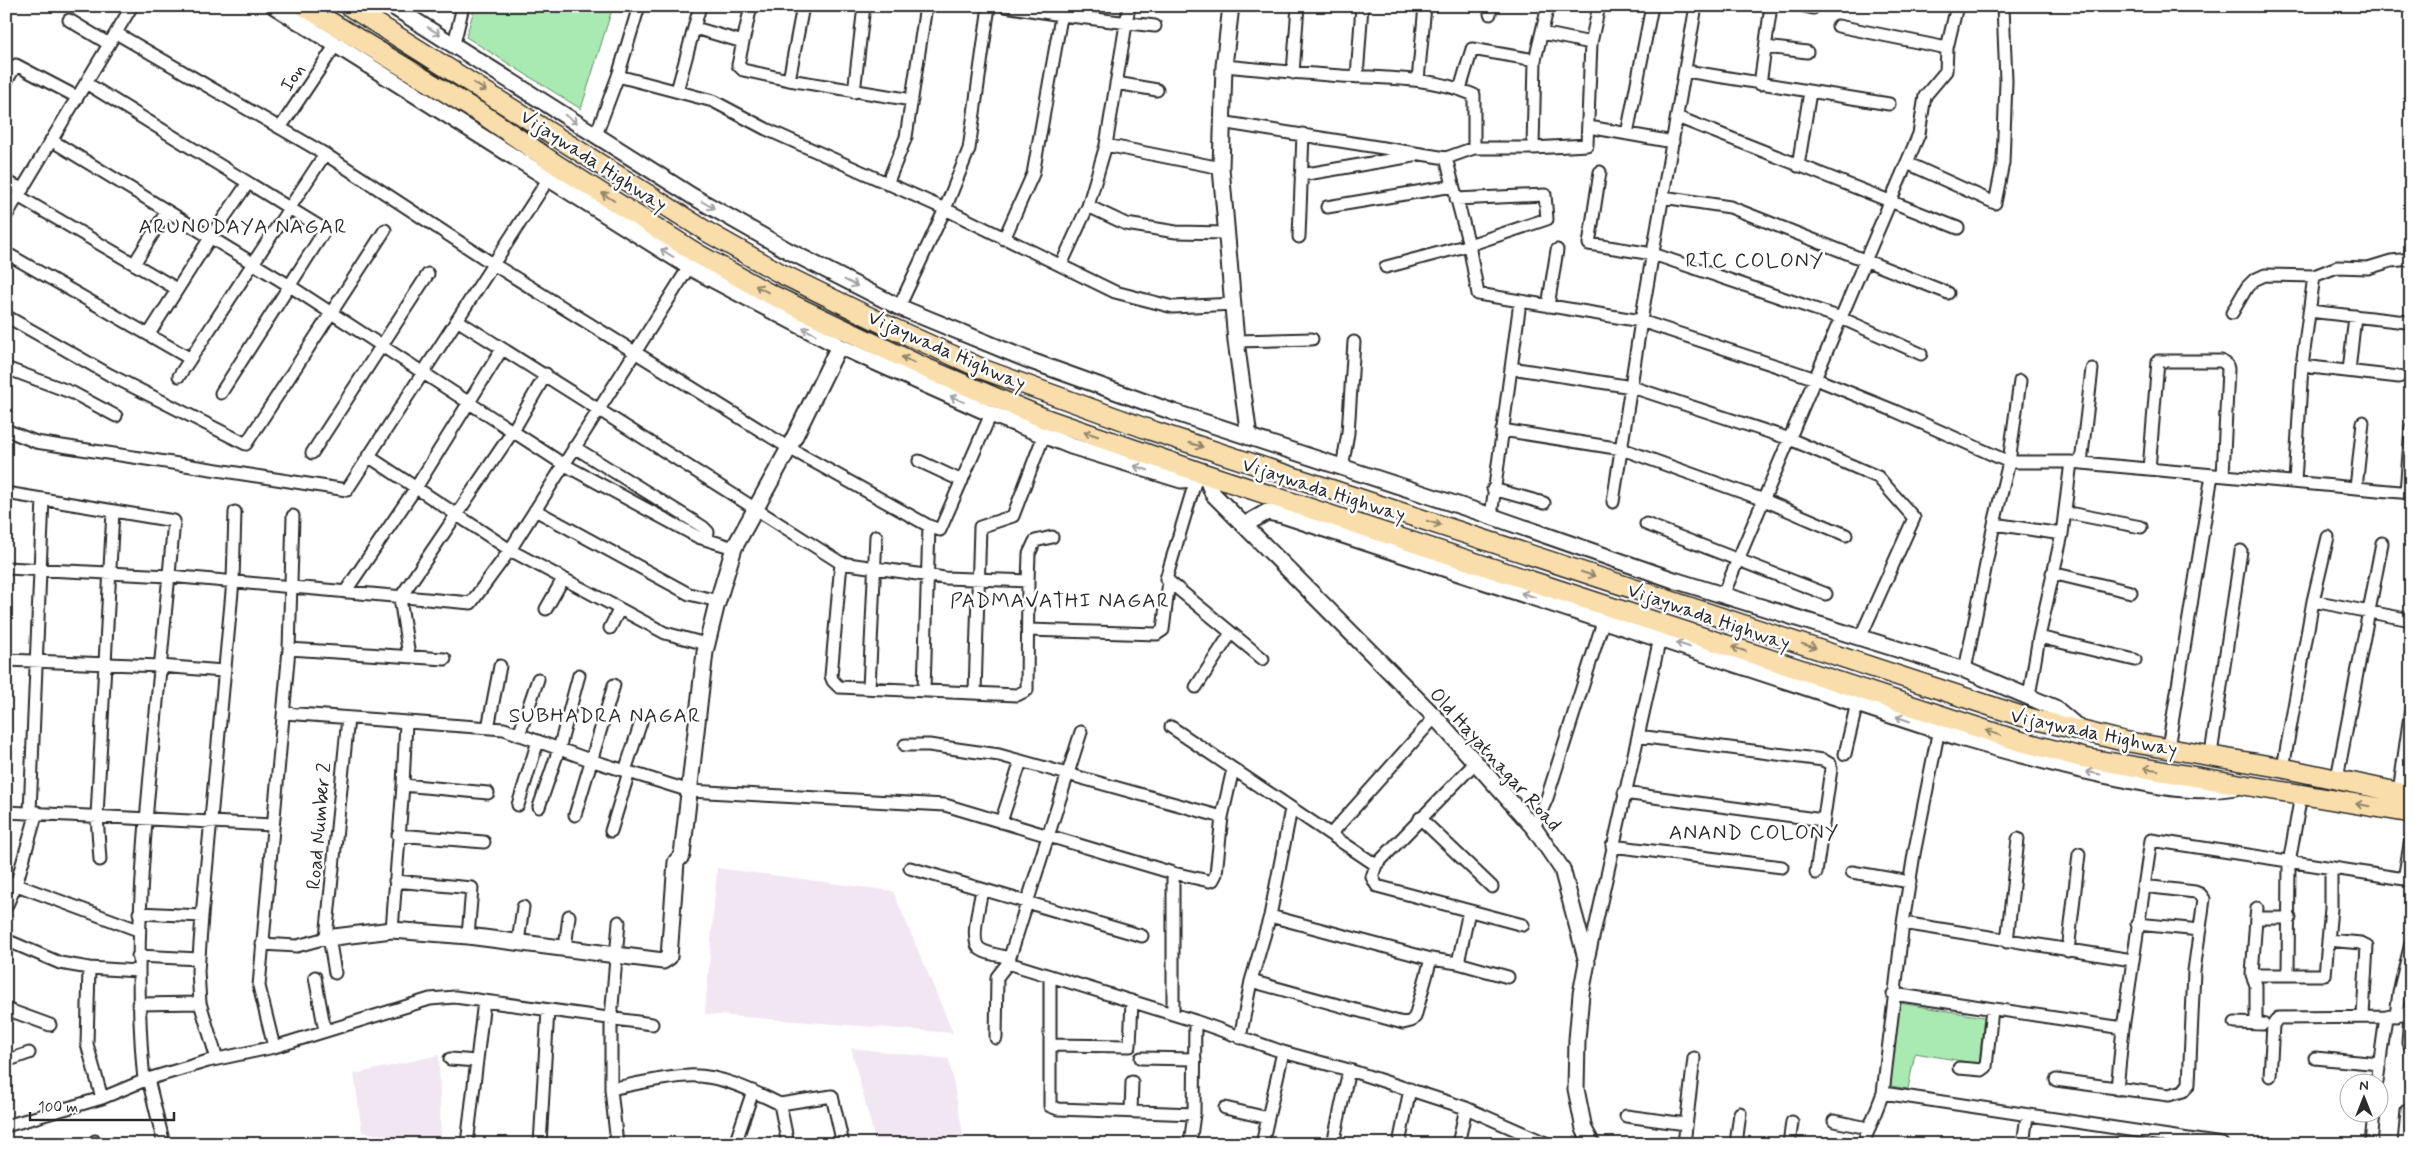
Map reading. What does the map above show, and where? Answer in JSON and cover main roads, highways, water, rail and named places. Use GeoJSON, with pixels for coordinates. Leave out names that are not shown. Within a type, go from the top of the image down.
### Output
{"type":"FeatureCollection","features":[{"type":"Feature","properties":{"kind":"highway","name":"Vijaywada Highway"},"geometry":{"type":"LineString","coordinates":[[304,6],[485,116],[557,165],[696,253],[768,293],[923,368],[1046,418],[1200,476],[1940,723],[2084,758],[2411,813]]}},
{"type":"Feature","properties":{"kind":"highway","name":"Vijaywada Highway"},"geometry":{"type":"LineString","coordinates":[[349,6],[709,233],[780,273],[888,326],[985,370],[1053,396],[1961,697],[2084,733],[2211,754],[2405,793]]}},
{"type":"Feature","properties":{"kind":"highway"},"geometry":{"type":"LineString","coordinates":[[640,217],[653,198]]}},
{"type":"Feature","properties":{"kind":"highway"},"geometry":{"type":"LineString","coordinates":[[2187,775],[2190,751]]}},
{"type":"Feature","properties":{"kind":"district","name":"ARUNODAYA NAGAR"},"geometry":{"type":"Point","coordinates":[243,226]}},
{"type":"Feature","properties":{"kind":"district","name":"RTC COLONY"},"geometry":{"type":"Point","coordinates":[1755,260]}},
{"type":"Feature","properties":{"kind":"district","name":"PADMAVATHI NAGAR"},"geometry":{"type":"Point","coordinates":[1060,600]}},
{"type":"Feature","properties":{"kind":"district","name":"SUBHADRA NAGAR"},"geometry":{"type":"Point","coordinates":[605,715]}},
{"type":"Feature","properties":{"kind":"district","name":"ANAND COLONY"},"geometry":{"type":"Point","coordinates":[1754,832]}}]}
